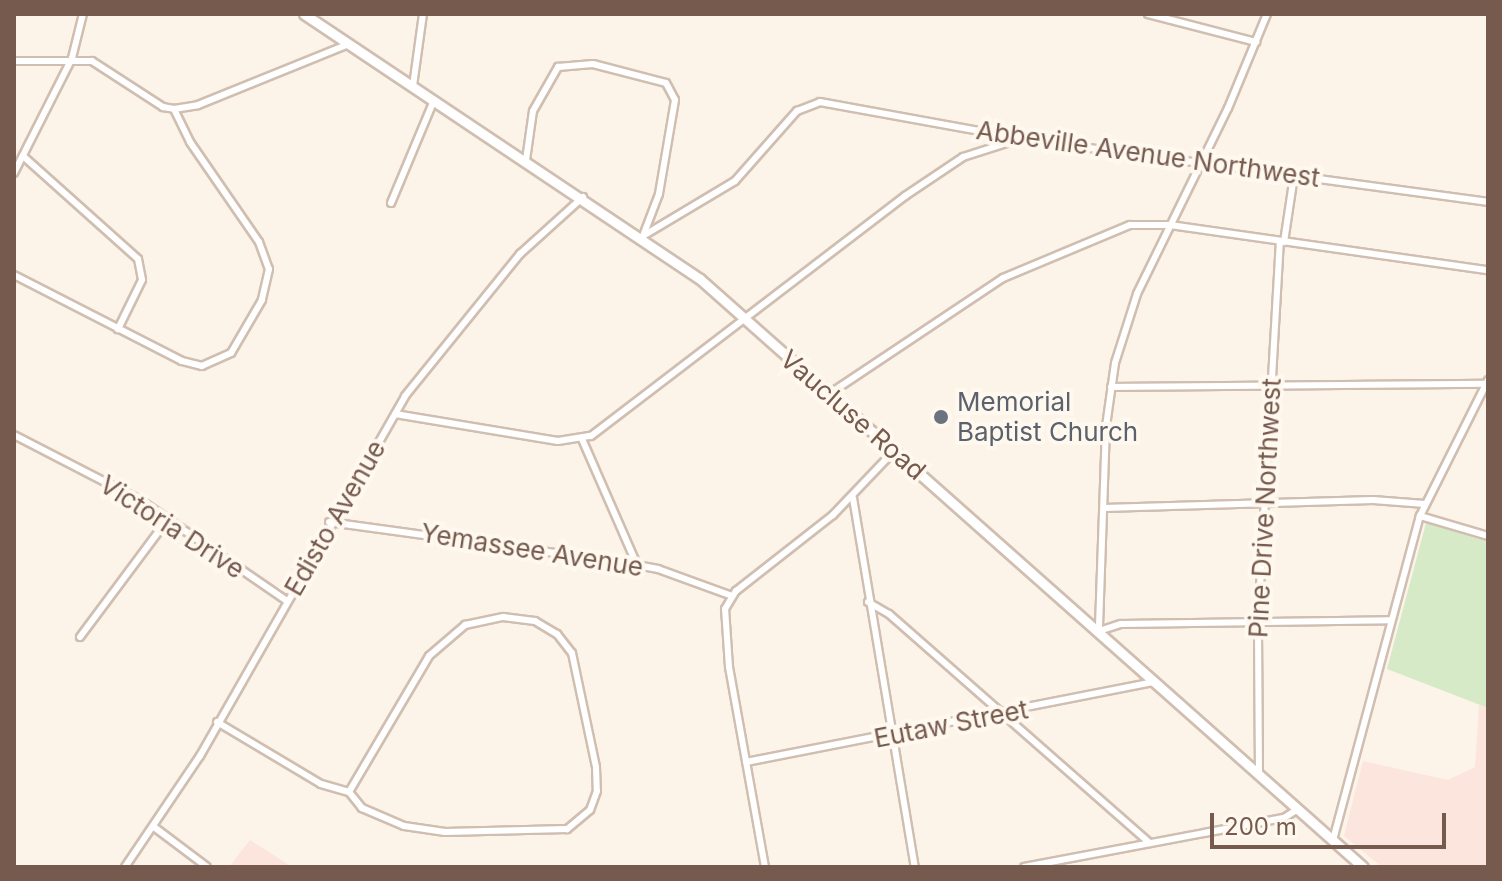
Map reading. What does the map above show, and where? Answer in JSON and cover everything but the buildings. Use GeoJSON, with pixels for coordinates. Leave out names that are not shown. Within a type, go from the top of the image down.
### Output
{"type":"FeatureCollection","features":[{"type":"Feature","properties":{"kind":"street"},"geometry":{"type":"LineString","coordinates":[[14,173],[72,58],[83,14]]}},
{"type":"Feature","properties":{"kind":"street"},"geometry":{"type":"LineString","coordinates":[[413,86],[423,14]]}},
{"type":"Feature","properties":{"kind":"street"},"geometry":{"type":"LineString","coordinates":[[1148,14],[1256,42]]}},
{"type":"Feature","properties":{"kind":"street"},"geometry":{"type":"LineString","coordinates":[[1267,14],[1201,165],[1127,320],[1111,387],[1099,631],[1121,624],[1391,620]]}},
{"type":"Feature","properties":{"kind":"street","name":"Vaucluse Road"},"geometry":{"type":"LineString","coordinates":[[307,15],[643,236],[743,316],[1363,867]]}},
{"type":"Feature","properties":{"kind":"street"},"geometry":{"type":"LineString","coordinates":[[14,61],[72,58],[99,63],[153,101],[174,109],[198,105],[350,44]]}},
{"type":"Feature","properties":{"kind":"street"},"geometry":{"type":"LineString","coordinates":[[526,160],[533,111],[558,67],[593,64],[666,83],[675,100],[659,194],[643,236]]}},
{"type":"Feature","properties":{"kind":"street"},"geometry":{"type":"LineString","coordinates":[[391,203],[434,100]]}},
{"type":"Feature","properties":{"kind":"street","name":"Abbeville Avenue Northwest"},"geometry":{"type":"LineString","coordinates":[[643,236],[735,181],[810,104],[835,103],[1023,139],[1488,202]]}},
{"type":"Feature","properties":{"kind":"street"},"geometry":{"type":"LineString","coordinates":[[14,275],[188,364],[216,364],[235,347],[268,283],[268,263],[259,242],[190,142],[174,109]]}},
{"type":"Feature","properties":{"kind":"street"},"geometry":{"type":"LineString","coordinates":[[395,414],[558,441],[582,439],[609,425],[743,316],[963,157],[1023,139]]}},
{"type":"Feature","properties":{"kind":"street"},"geometry":{"type":"LineString","coordinates":[[23,156],[138,259],[142,280],[118,329]]}},
{"type":"Feature","properties":{"kind":"street","name":"Pine Drive Northwest"},"geometry":{"type":"LineString","coordinates":[[1259,774],[1258,621],[1267,503],[1271,383],[1282,242],[1294,176]]}},
{"type":"Feature","properties":{"kind":"street","name":"Edisto Avenue"},"geometry":{"type":"LineString","coordinates":[[125,867],[154,827],[217,722],[329,522],[395,414],[503,274],[583,197]]}},
{"type":"Feature","properties":{"kind":"street"},"geometry":{"type":"LineString","coordinates":[[829,394],[958,305],[1034,262],[1120,227],[1170,225],[1488,270]]}},
{"type":"Feature","properties":{"kind":"street"},"geometry":{"type":"LineString","coordinates":[[1111,387],[1487,382],[1420,516],[1333,840]]}},
{"type":"Feature","properties":{"kind":"street","name":"Victoria Drive"},"geometry":{"type":"LineString","coordinates":[[14,435],[168,519],[287,601]]}},
{"type":"Feature","properties":{"kind":"street"},"geometry":{"type":"LineString","coordinates":[[582,439],[637,565]]}},
{"type":"Feature","properties":{"kind":"street"},"geometry":{"type":"LineString","coordinates":[[765,867],[725,630],[732,596],[853,498],[894,451]]}},
{"type":"Feature","properties":{"kind":"street"},"geometry":{"type":"LineString","coordinates":[[853,498],[868,602],[915,867]]}},
{"type":"Feature","properties":{"kind":"street"},"geometry":{"type":"LineString","coordinates":[[1104,508],[1267,503],[1425,504]]}},
{"type":"Feature","properties":{"kind":"street"},"geometry":{"type":"LineString","coordinates":[[1420,516],[1488,536]]}},
{"type":"Feature","properties":{"kind":"street"},"geometry":{"type":"LineString","coordinates":[[80,637],[168,519]]}},
{"type":"Feature","properties":{"kind":"street","name":"Yemassee Avenue"},"geometry":{"type":"LineString","coordinates":[[329,522],[637,565],[732,596]]}},
{"type":"Feature","properties":{"kind":"street"},"geometry":{"type":"LineString","coordinates":[[868,602],[1004,714],[1150,843]]}},
{"type":"Feature","properties":{"kind":"street"},"geometry":{"type":"LineString","coordinates":[[217,722],[321,784],[349,792],[362,808],[392,822],[445,832],[552,831],[579,823],[594,804],[597,779],[582,690],[568,646],[549,629],[521,617],[479,619],[451,634],[429,656],[349,792]]}},
{"type":"Feature","properties":{"kind":"street","name":"Eutaw Street"},"geometry":{"type":"LineString","coordinates":[[746,762],[892,736],[1155,682]]}},
{"type":"Feature","properties":{"kind":"street"},"geometry":{"type":"LineString","coordinates":[[1024,867],[1284,818],[1298,809]]}},
{"type":"Feature","properties":{"kind":"street"},"geometry":{"type":"LineString","coordinates":[[154,827],[207,867]]}},
{"type":"Feature","properties":{"kind":"shaded area"},"geometry":{"type":"Polygon","coordinates":[[[1479,704],[1488,708],[1488,867],[1382,867],[1344,836],[1363,761],[1448,780],[1475,767],[1479,704]]]}},
{"type":"Feature","properties":{"kind":"shaded area"},"geometry":{"type":"Polygon","coordinates":[[[250,840],[292,867],[229,867],[250,840]]]}},
{"type":"Feature","properties":{"kind":"green space"},"geometry":{"type":"Polygon","coordinates":[[[1426,523],[1488,542],[1488,708],[1387,669],[1426,523]]]}},
{"type":"Feature","properties":{"kind":"place","name":"Memorial Baptist Church"},"geometry":{"type":"Point","coordinates":[941,417]}}]}
